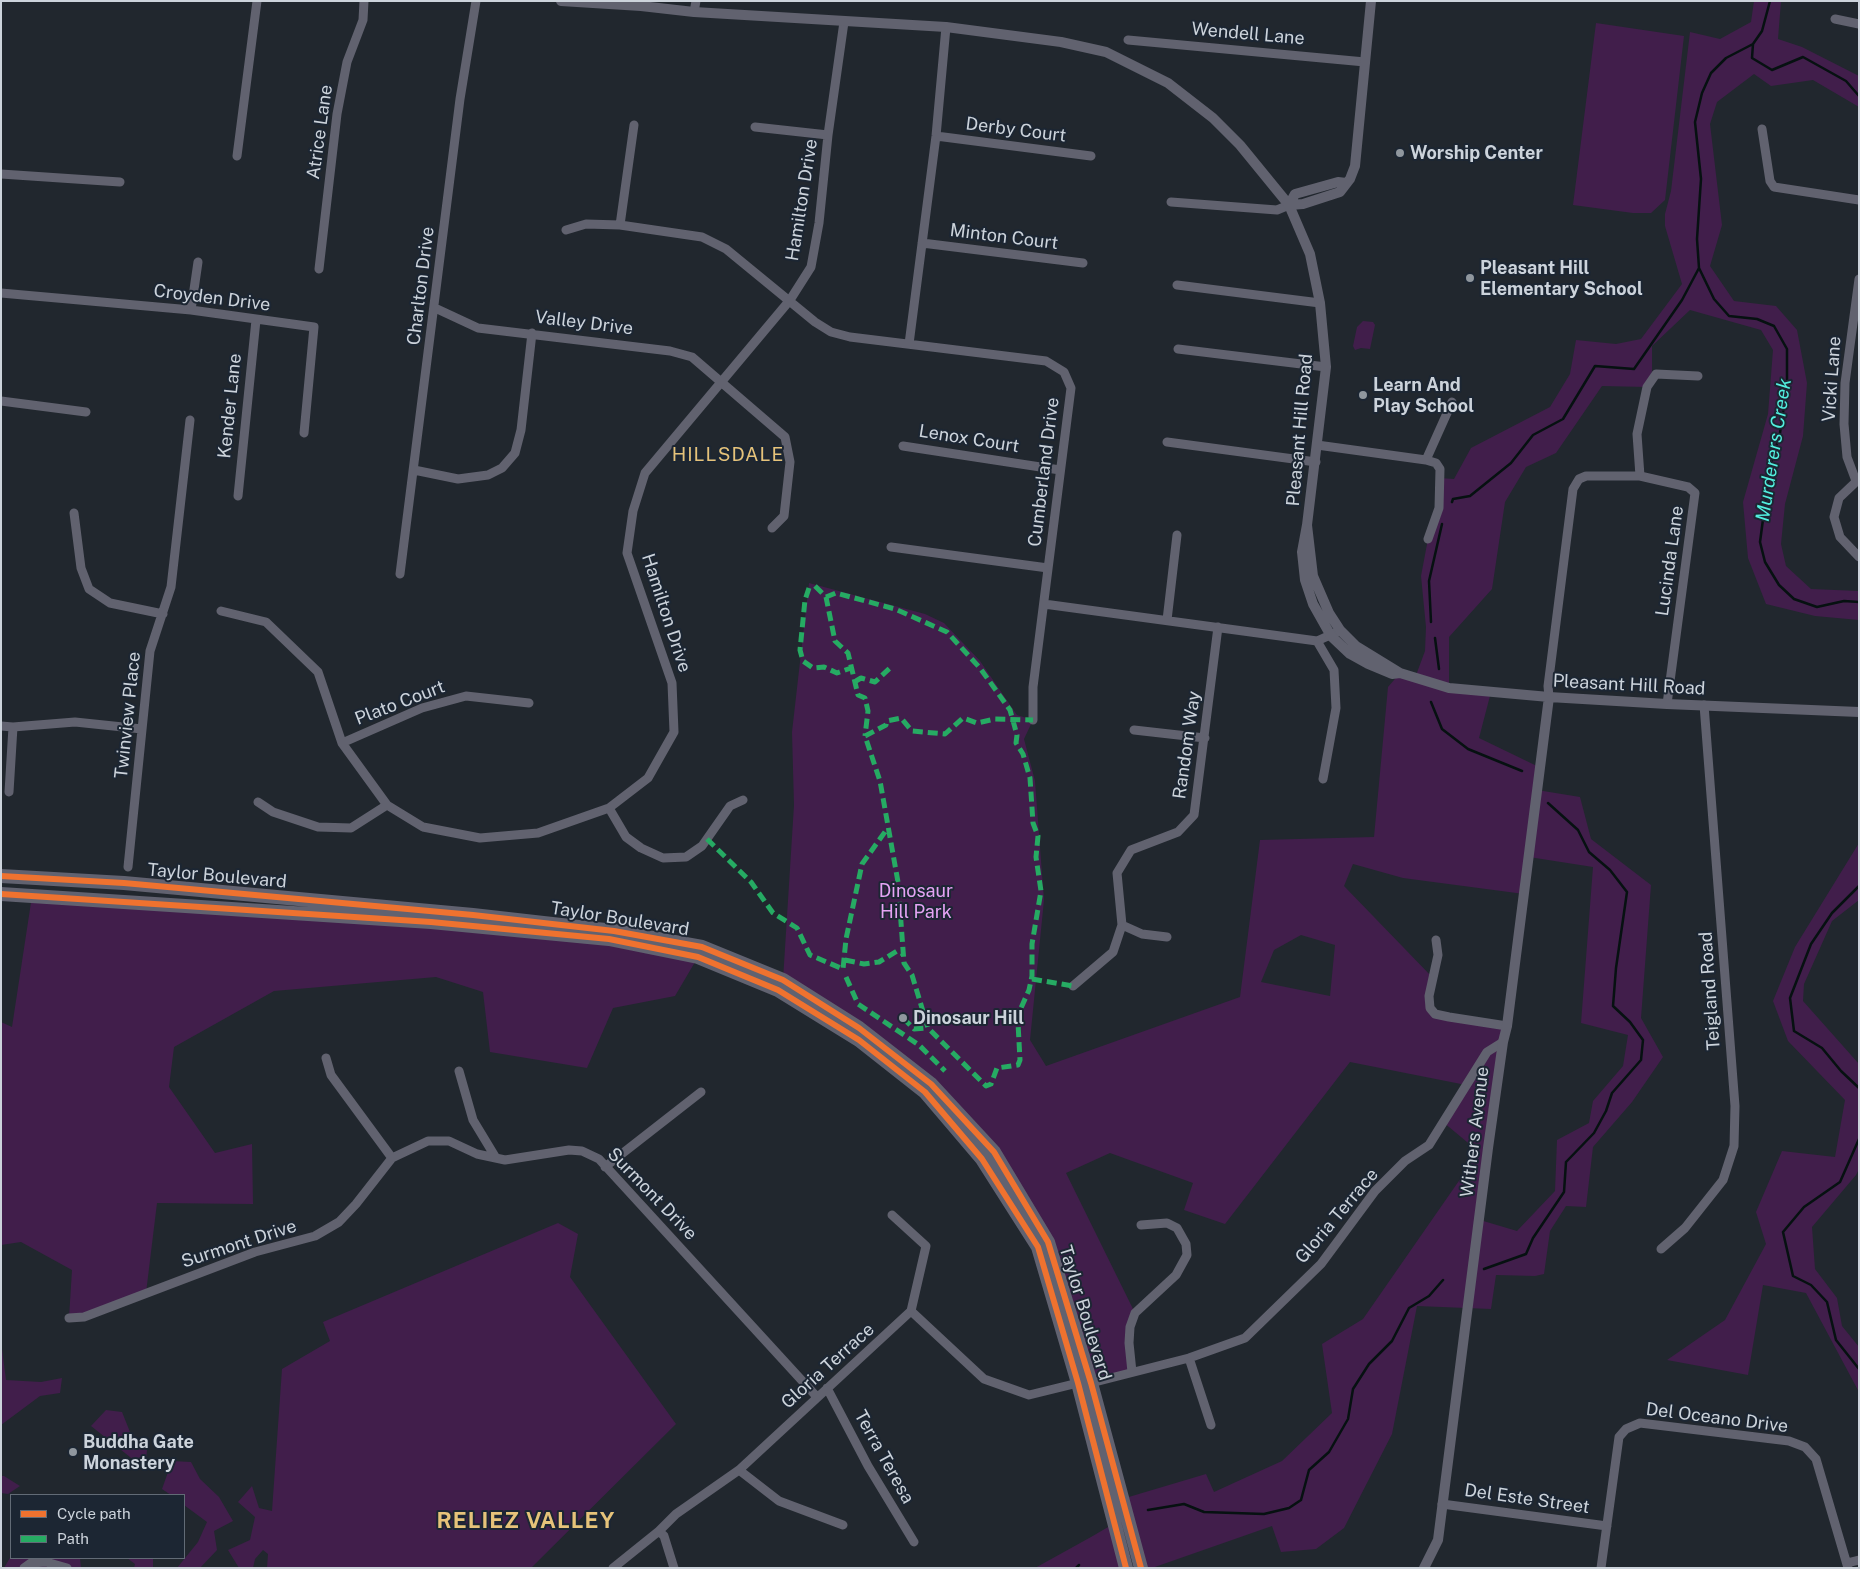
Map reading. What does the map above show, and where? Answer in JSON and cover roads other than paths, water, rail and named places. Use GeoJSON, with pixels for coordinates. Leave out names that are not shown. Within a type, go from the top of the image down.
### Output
{"type":"FeatureCollection","features":[{"type":"Feature","properties":{"kind":"main road","name":"Taylor Boulevard"},"geometry":{"type":"LineString","coordinates":[[1,876],[154,886],[472,915],[614,931],[702,947],[783,980],[860,1028],[931,1084],[994,1152],[1048,1242],[1085,1383],[1141,1568]]}},
{"type":"Feature","properties":{"kind":"main road","name":"Taylor Boulevard"},"geometry":{"type":"LineString","coordinates":[[1,894],[432,922],[609,939],[698,957],[778,990],[859,1040],[925,1092],[982,1159],[1038,1247],[1085,1383],[1126,1568]]}},
{"type":"Feature","properties":{"kind":"street"},"geometry":{"type":"LineString","coordinates":[[237,156],[258,1]]}},
{"type":"Feature","properties":{"kind":"street","name":"Atrice Lane"},"geometry":{"type":"LineString","coordinates":[[319,269],[337,114],[347,62],[363,20],[364,1]]}},
{"type":"Feature","properties":{"kind":"street","name":"Charlton Drive"},"geometry":{"type":"LineString","coordinates":[[400,574],[460,99],[476,1]]}},
{"type":"Feature","properties":{"kind":"street","name":"Pleasant Hill Road"},"geometry":{"type":"LineString","coordinates":[[561,1],[844,22],[862,20],[946,27],[1061,42],[1106,52],[1168,83],[1213,118],[1240,145],[1289,205],[1310,254],[1320,303],[1326,366],[1316,462],[1302,552],[1305,580],[1313,604],[1331,636],[1350,654],[1392,674],[1400,673]]}},
{"type":"Feature","properties":{"kind":"street"},"geometry":{"type":"LineString","coordinates":[[694,12],[696,1]]}},
{"type":"Feature","properties":{"kind":"street"},"geometry":{"type":"LineString","coordinates":[[1170,202],[1277,210],[1289,205],[1295,194],[1338,182],[1346,183],[1350,179],[1355,166],[1371,1]]}},
{"type":"Feature","properties":{"kind":"street"},"geometry":{"type":"LineString","coordinates":[[1835,19],[1859,24]]}},
{"type":"Feature","properties":{"kind":"street","name":"Hamilton Drive"},"geometry":{"type":"LineString","coordinates":[[221,611],[266,622],[318,672],[342,743],[387,805],[423,827],[480,838],[538,833],[609,808],[648,778],[674,732],[672,683],[628,553],[633,511],[645,473],[790,300],[811,267],[819,222],[828,135],[844,22]]}},
{"type":"Feature","properties":{"kind":"street"},"geometry":{"type":"LineString","coordinates":[[909,344],[936,136],[946,27]]}},
{"type":"Feature","properties":{"kind":"street","name":"Wendell Lane"},"geometry":{"type":"LineString","coordinates":[[1128,40],[1365,62]]}},
{"type":"Feature","properties":{"kind":"street"},"geometry":{"type":"LineString","coordinates":[[620,225],[634,126]]}},
{"type":"Feature","properties":{"kind":"street"},"geometry":{"type":"LineString","coordinates":[[755,127],[828,135]]}},
{"type":"Feature","properties":{"kind":"street"},"geometry":{"type":"LineString","coordinates":[[1762,129],[1770,181],[1774,187],[1859,200]]}},
{"type":"Feature","properties":{"kind":"street","name":"Derby Court"},"geometry":{"type":"LineString","coordinates":[[936,136],[1091,156]]}},
{"type":"Feature","properties":{"kind":"street"},"geometry":{"type":"LineString","coordinates":[[1,174],[120,182]]}},
{"type":"Feature","properties":{"kind":"street","name":"Cumberland Drive"},"geometry":{"type":"LineString","coordinates":[[566,230],[586,224],[620,225],[702,237],[726,249],[815,322],[831,332],[850,337],[1046,361],[1064,372],[1071,388],[1033,687],[1033,720]]}},
{"type":"Feature","properties":{"kind":"street","name":"Minton Court"},"geometry":{"type":"LineString","coordinates":[[922,243],[1083,263]]}},
{"type":"Feature","properties":{"kind":"street"},"geometry":{"type":"LineString","coordinates":[[191,310],[198,262]]}},
{"type":"Feature","properties":{"kind":"street","name":"Vicki Lane"},"geometry":{"type":"LineString","coordinates":[[1857,480],[1847,457],[1844,424],[1845,383],[1859,279]]}},
{"type":"Feature","properties":{"kind":"street"},"geometry":{"type":"LineString","coordinates":[[1176,285],[1320,303]]}},
{"type":"Feature","properties":{"kind":"street","name":"Croyden Drive"},"geometry":{"type":"LineString","coordinates":[[1,293],[191,310],[314,327],[304,433]]}},
{"type":"Feature","properties":{"kind":"street","name":"Valley Drive"},"geometry":{"type":"LineString","coordinates":[[435,308],[478,328],[670,351],[692,357],[785,437],[790,462],[784,516],[772,528]]}},
{"type":"Feature","properties":{"kind":"street","name":"Kender Lane"},"geometry":{"type":"LineString","coordinates":[[238,496],[256,320]]}},
{"type":"Feature","properties":{"kind":"street"},"geometry":{"type":"LineString","coordinates":[[414,470],[458,479],[488,475],[502,468],[514,453],[521,430],[532,333]]}},
{"type":"Feature","properties":{"kind":"street"},"geometry":{"type":"LineString","coordinates":[[1178,349],[1326,366]]}},
{"type":"Feature","properties":{"kind":"street"},"geometry":{"type":"LineString","coordinates":[[1640,476],[1637,434],[1647,387],[1656,374],[1698,376]]}},
{"type":"Feature","properties":{"kind":"street"},"geometry":{"type":"LineString","coordinates":[[1,401],[86,412]]}},
{"type":"Feature","properties":{"kind":"street"},"geometry":{"type":"LineString","coordinates":[[1426,460],[1452,402]]}},
{"type":"Feature","properties":{"kind":"street","name":"Twinview Place"},"geometry":{"type":"LineString","coordinates":[[128,867],[150,651],[171,587],[190,420]]}},
{"type":"Feature","properties":{"kind":"street"},"geometry":{"type":"LineString","coordinates":[[1167,442],[1316,462]]}},
{"type":"Feature","properties":{"kind":"street"},"geometry":{"type":"LineString","coordinates":[[1317,445],[1436,463],[1440,469],[1439,508],[1428,539]]}},
{"type":"Feature","properties":{"kind":"street","name":"Lenox Court"},"geometry":{"type":"LineString","coordinates":[[903,446],[1060,470]]}},
{"type":"Feature","properties":{"kind":"street","name":"Lucinda Lane"},"geometry":{"type":"LineString","coordinates":[[1549,697],[1548,686],[1573,489],[1579,479],[1586,476],[1640,476],[1688,487],[1695,492],[1667,704]]}},
{"type":"Feature","properties":{"kind":"street"},"geometry":{"type":"LineString","coordinates":[[1857,480],[1839,498],[1834,517],[1840,537],[1859,557]]}},
{"type":"Feature","properties":{"kind":"street"},"geometry":{"type":"LineString","coordinates":[[74,513],[81,568],[89,589],[110,603],[163,614]]}},
{"type":"Feature","properties":{"kind":"street","name":"Pleasant Hill Road"},"geometry":{"type":"LineString","coordinates":[[1307,525],[1313,576],[1321,598],[1340,630],[1364,653],[1400,673],[1449,688],[1549,697],[1859,712]]}},
{"type":"Feature","properties":{"kind":"street"},"geometry":{"type":"LineString","coordinates":[[1167,620],[1177,535]]}},
{"type":"Feature","properties":{"kind":"street"},"geometry":{"type":"LineString","coordinates":[[891,547],[1048,568]]}},
{"type":"Feature","properties":{"kind":"street"},"geometry":{"type":"LineString","coordinates":[[1044,604],[1317,641],[1331,636],[1340,630]]}},
{"type":"Feature","properties":{"kind":"street","name":"Random Way"},"geometry":{"type":"LineString","coordinates":[[1074,986],[1113,952],[1122,925],[1117,872],[1132,850],[1178,832],[1194,815],[1218,627]]}},
{"type":"Feature","properties":{"kind":"street"},"geometry":{"type":"LineString","coordinates":[[1317,641],[1334,670],[1336,708],[1323,779]]}},
{"type":"Feature","properties":{"kind":"street","name":"Plato Court"},"geometry":{"type":"LineString","coordinates":[[342,743],[422,708],[466,696],[529,703]]}},
{"type":"Feature","properties":{"kind":"street","name":"Withers Avenue"},"geometry":{"type":"LineString","coordinates":[[1424,1568],[1438,1540],[1503,1042],[1508,1026],[1549,697]]}},
{"type":"Feature","properties":{"kind":"street","name":"Teigland Road"},"geometry":{"type":"LineString","coordinates":[[1661,1249],[1685,1228],[1723,1180],[1734,1146],[1735,1106],[1704,705]]}},
{"type":"Feature","properties":{"kind":"street"},"geometry":{"type":"LineString","coordinates":[[1,726],[13,727],[75,722],[142,729]]}},
{"type":"Feature","properties":{"kind":"street"},"geometry":{"type":"LineString","coordinates":[[9,792],[13,727]]}},
{"type":"Feature","properties":{"kind":"street"},"geometry":{"type":"LineString","coordinates":[[1134,730],[1205,738]]}},
{"type":"Feature","properties":{"kind":"street"},"geometry":{"type":"LineString","coordinates":[[609,808],[626,837],[641,848],[663,858],[686,857],[702,846],[730,806],[743,800]]}},
{"type":"Feature","properties":{"kind":"street"},"geometry":{"type":"LineString","coordinates":[[258,802],[273,812],[318,827],[351,828],[387,805]]}},
{"type":"Feature","properties":{"kind":"street"},"geometry":{"type":"LineString","coordinates":[[1122,925],[1142,934],[1167,937]]}},
{"type":"Feature","properties":{"kind":"street"},"geometry":{"type":"LineString","coordinates":[[1436,940],[1438,955],[1429,996],[1430,1008],[1435,1014],[1508,1026]]}},
{"type":"Feature","properties":{"kind":"street","name":"Gloria Terrace"},"geometry":{"type":"LineString","coordinates":[[613,1568],[659,1531],[676,1514],[739,1470],[911,1311],[984,1379],[1028,1395],[1190,1358],[1244,1338],[1321,1264],[1375,1191],[1405,1161],[1429,1144],[1487,1052],[1503,1042]]}},
{"type":"Feature","properties":{"kind":"street"},"geometry":{"type":"LineString","coordinates":[[326,1058],[331,1075],[392,1158]]}},
{"type":"Feature","properties":{"kind":"street"},"geometry":{"type":"LineString","coordinates":[[459,1071],[473,1120],[496,1158]]}},
{"type":"Feature","properties":{"kind":"street"},"geometry":{"type":"LineString","coordinates":[[606,1167],[701,1092]]}},
{"type":"Feature","properties":{"kind":"street","name":"Surmont Drive"},"geometry":{"type":"LineString","coordinates":[[68,1318],[84,1317],[255,1252],[315,1236],[339,1222],[392,1158],[428,1140],[449,1141],[477,1154],[505,1160],[569,1150],[582,1151],[599,1159],[817,1397]]}},
{"type":"Feature","properties":{"kind":"street"},"geometry":{"type":"LineString","coordinates":[[892,1215],[926,1246],[911,1311]]}},
{"type":"Feature","properties":{"kind":"street"},"geometry":{"type":"LineString","coordinates":[[1132,1372],[1128,1343],[1130,1327],[1135,1313],[1176,1276],[1188,1255],[1186,1244],[1177,1228],[1167,1223],[1141,1225]]}},
{"type":"Feature","properties":{"kind":"street"},"geometry":{"type":"LineString","coordinates":[[1190,1358],[1211,1425]]}},
{"type":"Feature","properties":{"kind":"street","name":"Terra Teresa"},"geometry":{"type":"LineString","coordinates":[[827,1388],[868,1466],[914,1542]]}},
{"type":"Feature","properties":{"kind":"street","name":"Del Oceano Drive"},"geometry":{"type":"LineString","coordinates":[[1601,1568],[1619,1437],[1626,1429],[1640,1423],[1789,1441],[1805,1447],[1816,1459],[1848,1565]]}},
{"type":"Feature","properties":{"kind":"street"},"geometry":{"type":"LineString","coordinates":[[739,1470],[779,1501],[843,1525]]}},
{"type":"Feature","properties":{"kind":"street","name":"Del Este Street"},"geometry":{"type":"LineString","coordinates":[[1442,1504],[1607,1526]]}},
{"type":"Feature","properties":{"kind":"street"},"geometry":{"type":"LineString","coordinates":[[659,1531],[664,1536],[674,1568]]}},
{"type":"Feature","properties":{"kind":"street"},"geometry":{"type":"LineString","coordinates":[[1848,1565],[1859,1560]]}},
{"type":"Feature","properties":{"kind":"street"},"geometry":{"type":"LineString","coordinates":[[24,1568],[31,1563],[46,1562],[67,1568]]}},
{"type":"Feature","properties":{"kind":"waterway","name":"Murderers Creek"},"geometry":{"type":"LineString","coordinates":[[1770,1],[1762,31],[1753,44],[1726,58],[1711,73],[1702,93],[1695,122],[1701,179],[1697,239],[1699,268],[1714,299],[1729,316],[1757,319],[1774,326],[1787,349],[1787,385],[1780,433],[1770,467],[1760,542],[1765,562],[1779,585],[1794,599],[1817,607],[1844,601],[1859,602]]}},
{"type":"Feature","properties":{"kind":"waterway"},"geometry":{"type":"LineString","coordinates":[[1753,44],[1752,58],[1772,70],[1803,57],[1846,81],[1859,96]]}},
{"type":"Feature","properties":{"kind":"waterway"},"geometry":{"type":"LineString","coordinates":[[1452,502],[1453,499],[1470,496],[1511,463],[1533,435],[1563,419],[1595,366],[1634,369],[1682,300],[1699,268]]}},
{"type":"Feature","properties":{"kind":"waterway"},"geometry":{"type":"LineString","coordinates":[[1431,622],[1429,581],[1442,524]]}},
{"type":"Feature","properties":{"kind":"waterway"},"geometry":{"type":"LineString","coordinates":[[1435,638],[1439,669]]}},
{"type":"Feature","properties":{"kind":"waterway"},"geometry":{"type":"LineString","coordinates":[[1431,702],[1442,729],[1468,749],[1522,771]]}},
{"type":"Feature","properties":{"kind":"waterway"},"geometry":{"type":"LineString","coordinates":[[1484,1269],[1526,1254],[1533,1238],[1564,1192],[1566,1162],[1594,1133],[1606,1111],[1612,1093],[1641,1060],[1643,1040],[1630,1022],[1613,1006],[1616,968],[1627,892],[1610,870],[1589,852],[1578,830],[1548,803]]}},
{"type":"Feature","properties":{"kind":"waterway","name":"Murderers Creek"},"geometry":{"type":"LineString","coordinates":[[1859,886],[1832,913],[1811,944],[1790,998],[1794,1031],[1822,1048],[1841,1071],[1859,1088]]}},
{"type":"Feature","properties":{"kind":"waterway","name":"Murderers Creek"},"geometry":{"type":"LineString","coordinates":[[1859,1139],[1840,1182],[1804,1207],[1783,1232],[1793,1276],[1811,1285],[1827,1302],[1836,1340],[1859,1369]]}},
{"type":"Feature","properties":{"kind":"waterway"},"geometry":{"type":"LineString","coordinates":[[1148,1510],[1184,1504],[1204,1512],[1264,1514],[1289,1508],[1301,1500],[1309,1470],[1329,1452],[1348,1419],[1353,1389],[1369,1364],[1392,1341],[1409,1308],[1429,1296],[1443,1280]]}},
{"type":"Feature","properties":{"kind":"waterway"},"geometry":{"type":"LineString","coordinates":[[1076,1568],[1079,1565]]}},
{"type":"Feature","properties":{"kind":"place","name":"Worship Center"},"geometry":{"type":"Point","coordinates":[1400,153]}},
{"type":"Feature","properties":{"kind":"place","name":"Pleasant Hill Elementary School"},"geometry":{"type":"Point","coordinates":[1470,278]}},
{"type":"Feature","properties":{"kind":"place","name":"Learn And Play School"},"geometry":{"type":"Point","coordinates":[1363,395]}},
{"type":"Feature","properties":{"kind":"place","name":"Dinosaur Hill"},"geometry":{"type":"Point","coordinates":[903,1018]}},
{"type":"Feature","properties":{"kind":"place","name":"Buddha Gate Monastery"},"geometry":{"type":"Point","coordinates":[73,1452]}},
{"type":"Feature","properties":{"kind":"district","name":"HILLSDALE"},"geometry":{"type":"Point","coordinates":[728,455]}},
{"type":"Feature","properties":{"kind":"district","name":"RELIEZ VALLEY"},"geometry":{"type":"Point","coordinates":[526,1521]}},
{"type":"Feature","properties":{"kind":"park label","name":"Dinosaur Hill Park"},"geometry":{"type":"Point","coordinates":[916,901]}}]}
